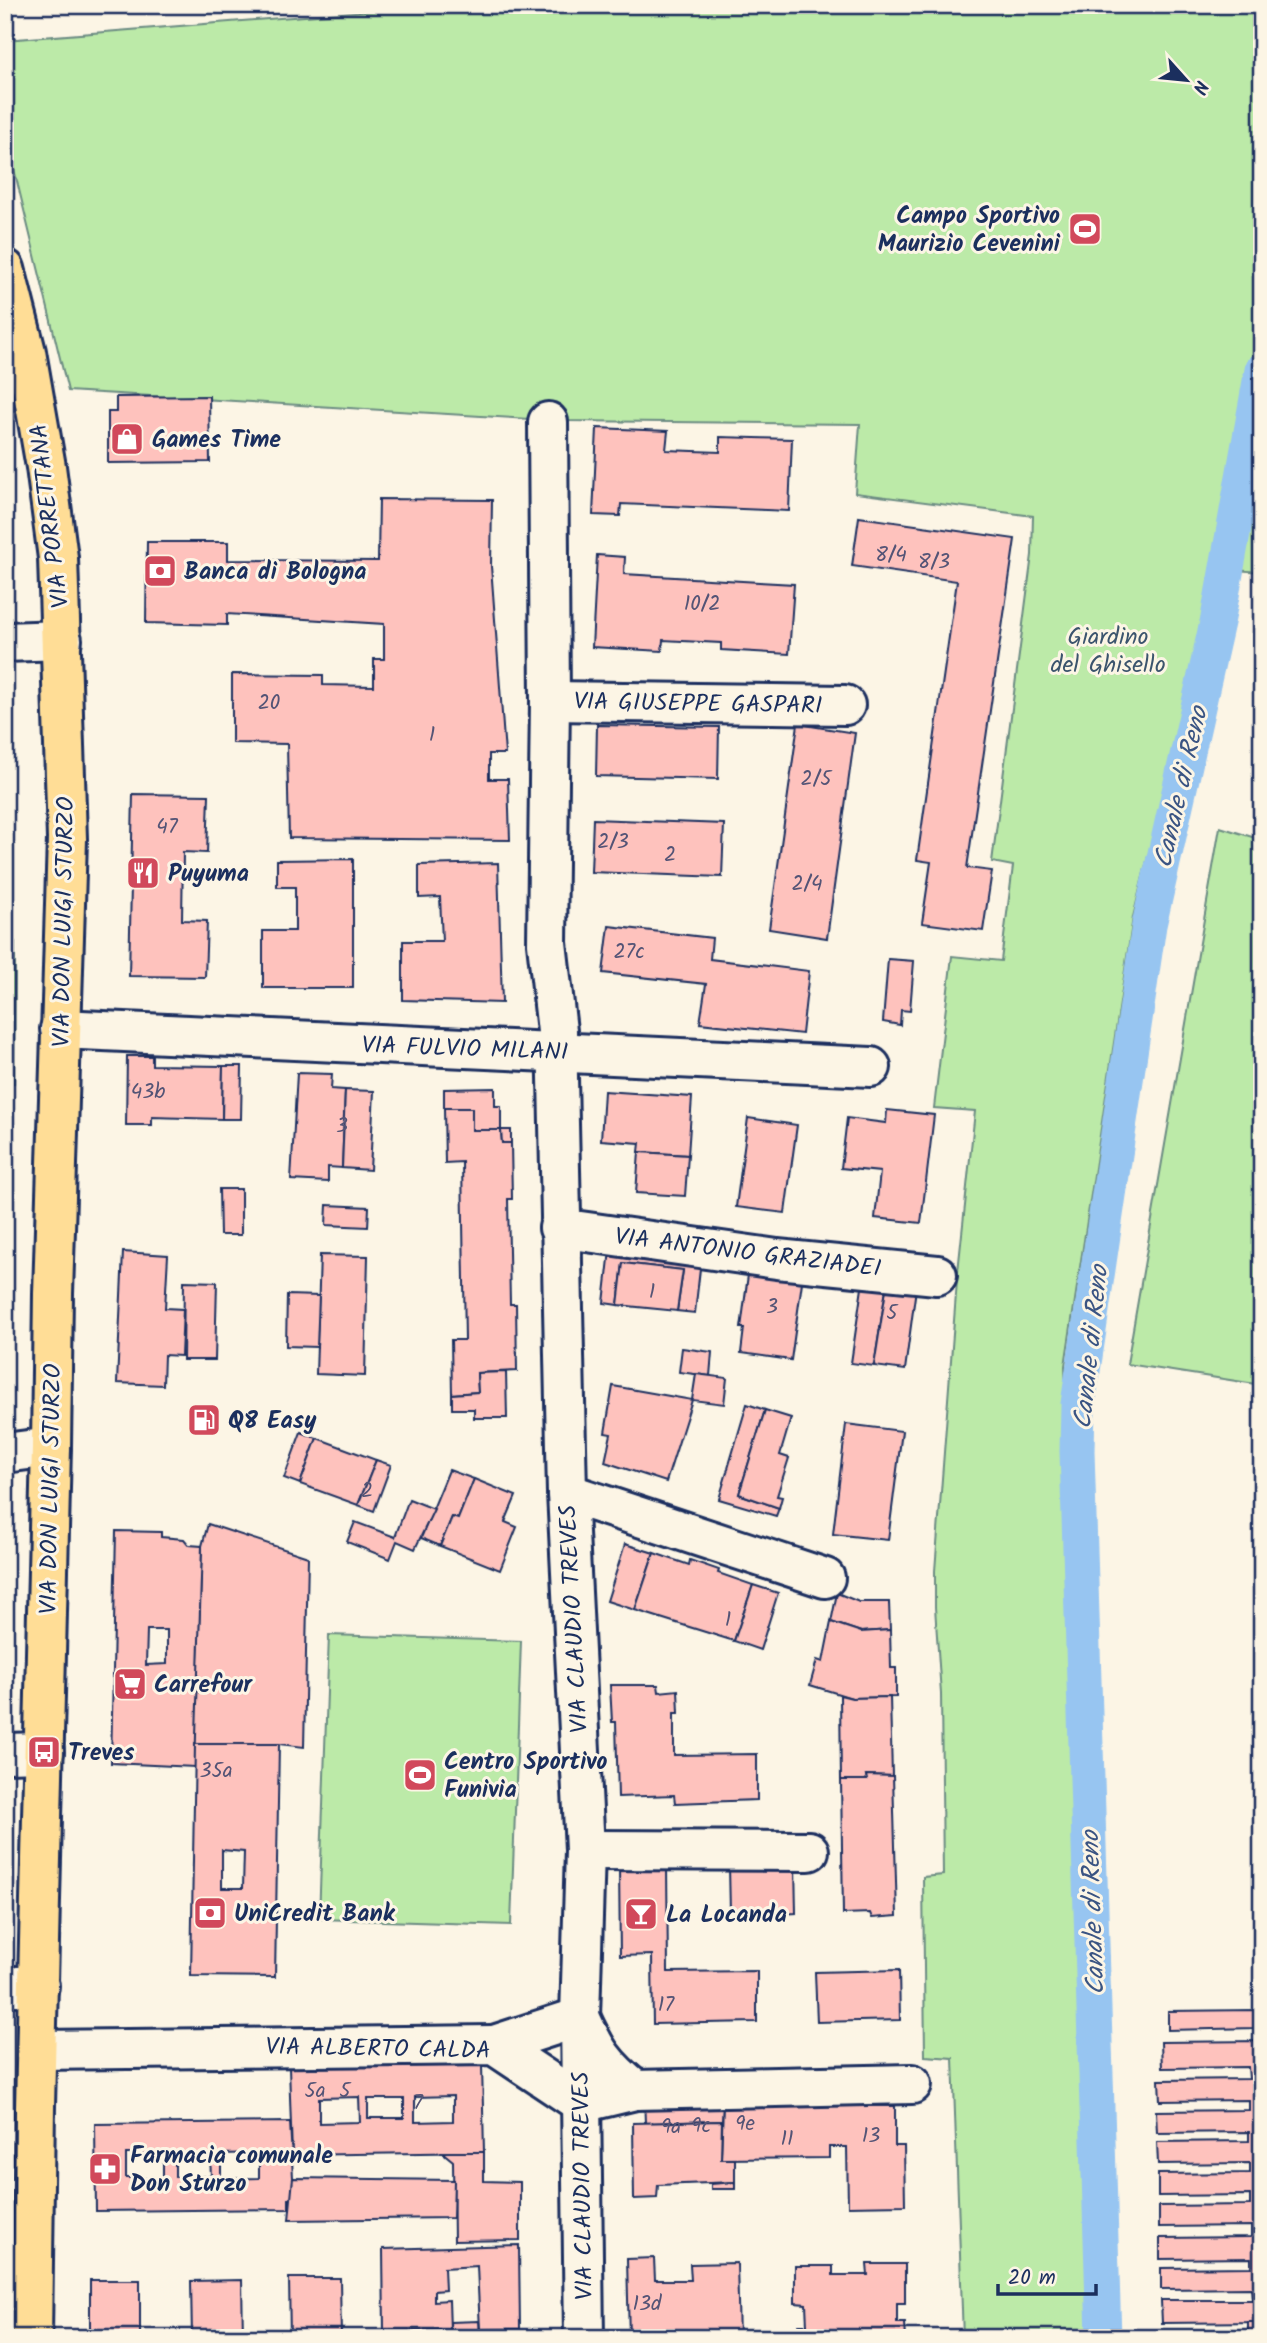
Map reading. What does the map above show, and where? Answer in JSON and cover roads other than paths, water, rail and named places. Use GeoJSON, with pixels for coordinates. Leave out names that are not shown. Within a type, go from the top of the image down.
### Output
{"type":"FeatureCollection","features":[{"type":"Feature","properties":{"kind":"main road","name":"VIA PORRETTANA"},"geometry":{"type":"LineString","coordinates":[[5,269],[26,352],[46,467],[58,558],[62,640]]}},
{"type":"Feature","properties":{"kind":"main road","name":"VIA DON LUIGI STURZO"},"geometry":{"type":"LineString","coordinates":[[32,2338],[37,2050],[22,1986],[44,1752],[60,1029],[67,839],[62,640]]}},
{"type":"Feature","properties":{"kind":"street","name":"VIA GIUSEPPE GASPARI"},"geometry":{"type":"LineString","coordinates":[[547,943],[550,701],[548,422]]}},
{"type":"Feature","properties":{"kind":"street"},"geometry":{"type":"LineString","coordinates":[[5,642],[62,640]]}},
{"type":"Feature","properties":{"kind":"street","name":"VIA GIUSEPPE GASPARI"},"geometry":{"type":"LineString","coordinates":[[550,701],[845,705]]}},
{"type":"Feature","properties":{"kind":"street","name":"VIA CLAUDIO TREVES"},"geometry":{"type":"LineString","coordinates":[[547,943],[557,1051],[567,1493],[585,1850],[580,2017],[584,2338]]}},
{"type":"Feature","properties":{"kind":"street","name":"VIA FULVIO MILANI"},"geometry":{"type":"LineString","coordinates":[[60,1029],[871,1068]]}},
{"type":"Feature","properties":{"kind":"street","name":"VIA ANTONIO GRAZIADEI"},"geometry":{"type":"LineString","coordinates":[[559,1228],[777,1259],[937,1275]]}},
{"type":"Feature","properties":{"kind":"street"},"geometry":{"type":"LineString","coordinates":[[5,1453],[51,1447]]}},
{"type":"Feature","properties":{"kind":"street"},"geometry":{"type":"LineString","coordinates":[[567,1493],[825,1578]]}},
{"type":"Feature","properties":{"kind":"street"},"geometry":{"type":"LineString","coordinates":[[5,1753],[44,1752]]}},
{"type":"Feature","properties":{"kind":"street"},"geometry":{"type":"LineString","coordinates":[[585,1850],[809,1851]]}},
{"type":"Feature","properties":{"kind":"street"},"geometry":{"type":"LineString","coordinates":[[494,2045],[580,2017],[596,2051],[612,2071],[635,2090]]}},
{"type":"Feature","properties":{"kind":"street","name":"VIA ALBERTO CALDA"},"geometry":{"type":"LineString","coordinates":[[37,2050],[494,2045],[581,2103]]}},
{"type":"Feature","properties":{"kind":"street"},"geometry":{"type":"LineString","coordinates":[[581,2103],[635,2090],[912,2084]]}},
{"type":"Feature","properties":{"kind":"waterway","name":"Canale di Reno"},"geometry":{"type":"LineString","coordinates":[[1104,2338],[1077,1451],[1078,1404],[1149,925],[1218,618],[1262,370]]}},
{"type":"Feature","properties":{"kind":"place","name":"Campo Sportivo Maurizio Cevenini"},"geometry":{"type":"Point","coordinates":[1085,229]}},
{"type":"Feature","properties":{"kind":"place","name":"Games Time"},"geometry":{"type":"Point","coordinates":[127,439]}},
{"type":"Feature","properties":{"kind":"place","name":"Banca di Bologna"},"geometry":{"type":"Point","coordinates":[160,571]}},
{"type":"Feature","properties":{"kind":"place","name":"Puyuma"},"geometry":{"type":"Point","coordinates":[143,873]}},
{"type":"Feature","properties":{"kind":"place","name":"Q8 Easy"},"geometry":{"type":"Point","coordinates":[204,1420]}},
{"type":"Feature","properties":{"kind":"place","name":"Carrefour"},"geometry":{"type":"Point","coordinates":[130,1684]}},
{"type":"Feature","properties":{"kind":"place","name":"Treves"},"geometry":{"type":"Point","coordinates":[44,1752]}},
{"type":"Feature","properties":{"kind":"place","name":"Centro Sportivo Funivia"},"geometry":{"type":"Point","coordinates":[420,1775]}},
{"type":"Feature","properties":{"kind":"place","name":"UniCredit Bank"},"geometry":{"type":"Point","coordinates":[210,1913]}},
{"type":"Feature","properties":{"kind":"place","name":"La Locanda"},"geometry":{"type":"Point","coordinates":[641,1914]}},
{"type":"Feature","properties":{"kind":"place","name":"Farmacia comunale Don Sturzo"},"geometry":{"type":"Point","coordinates":[105,2169]}},
{"type":"Feature","properties":{"kind":"park label","name":"Giardino del Ghisello"},"geometry":{"type":"Point","coordinates":[1108,650]}}]}
